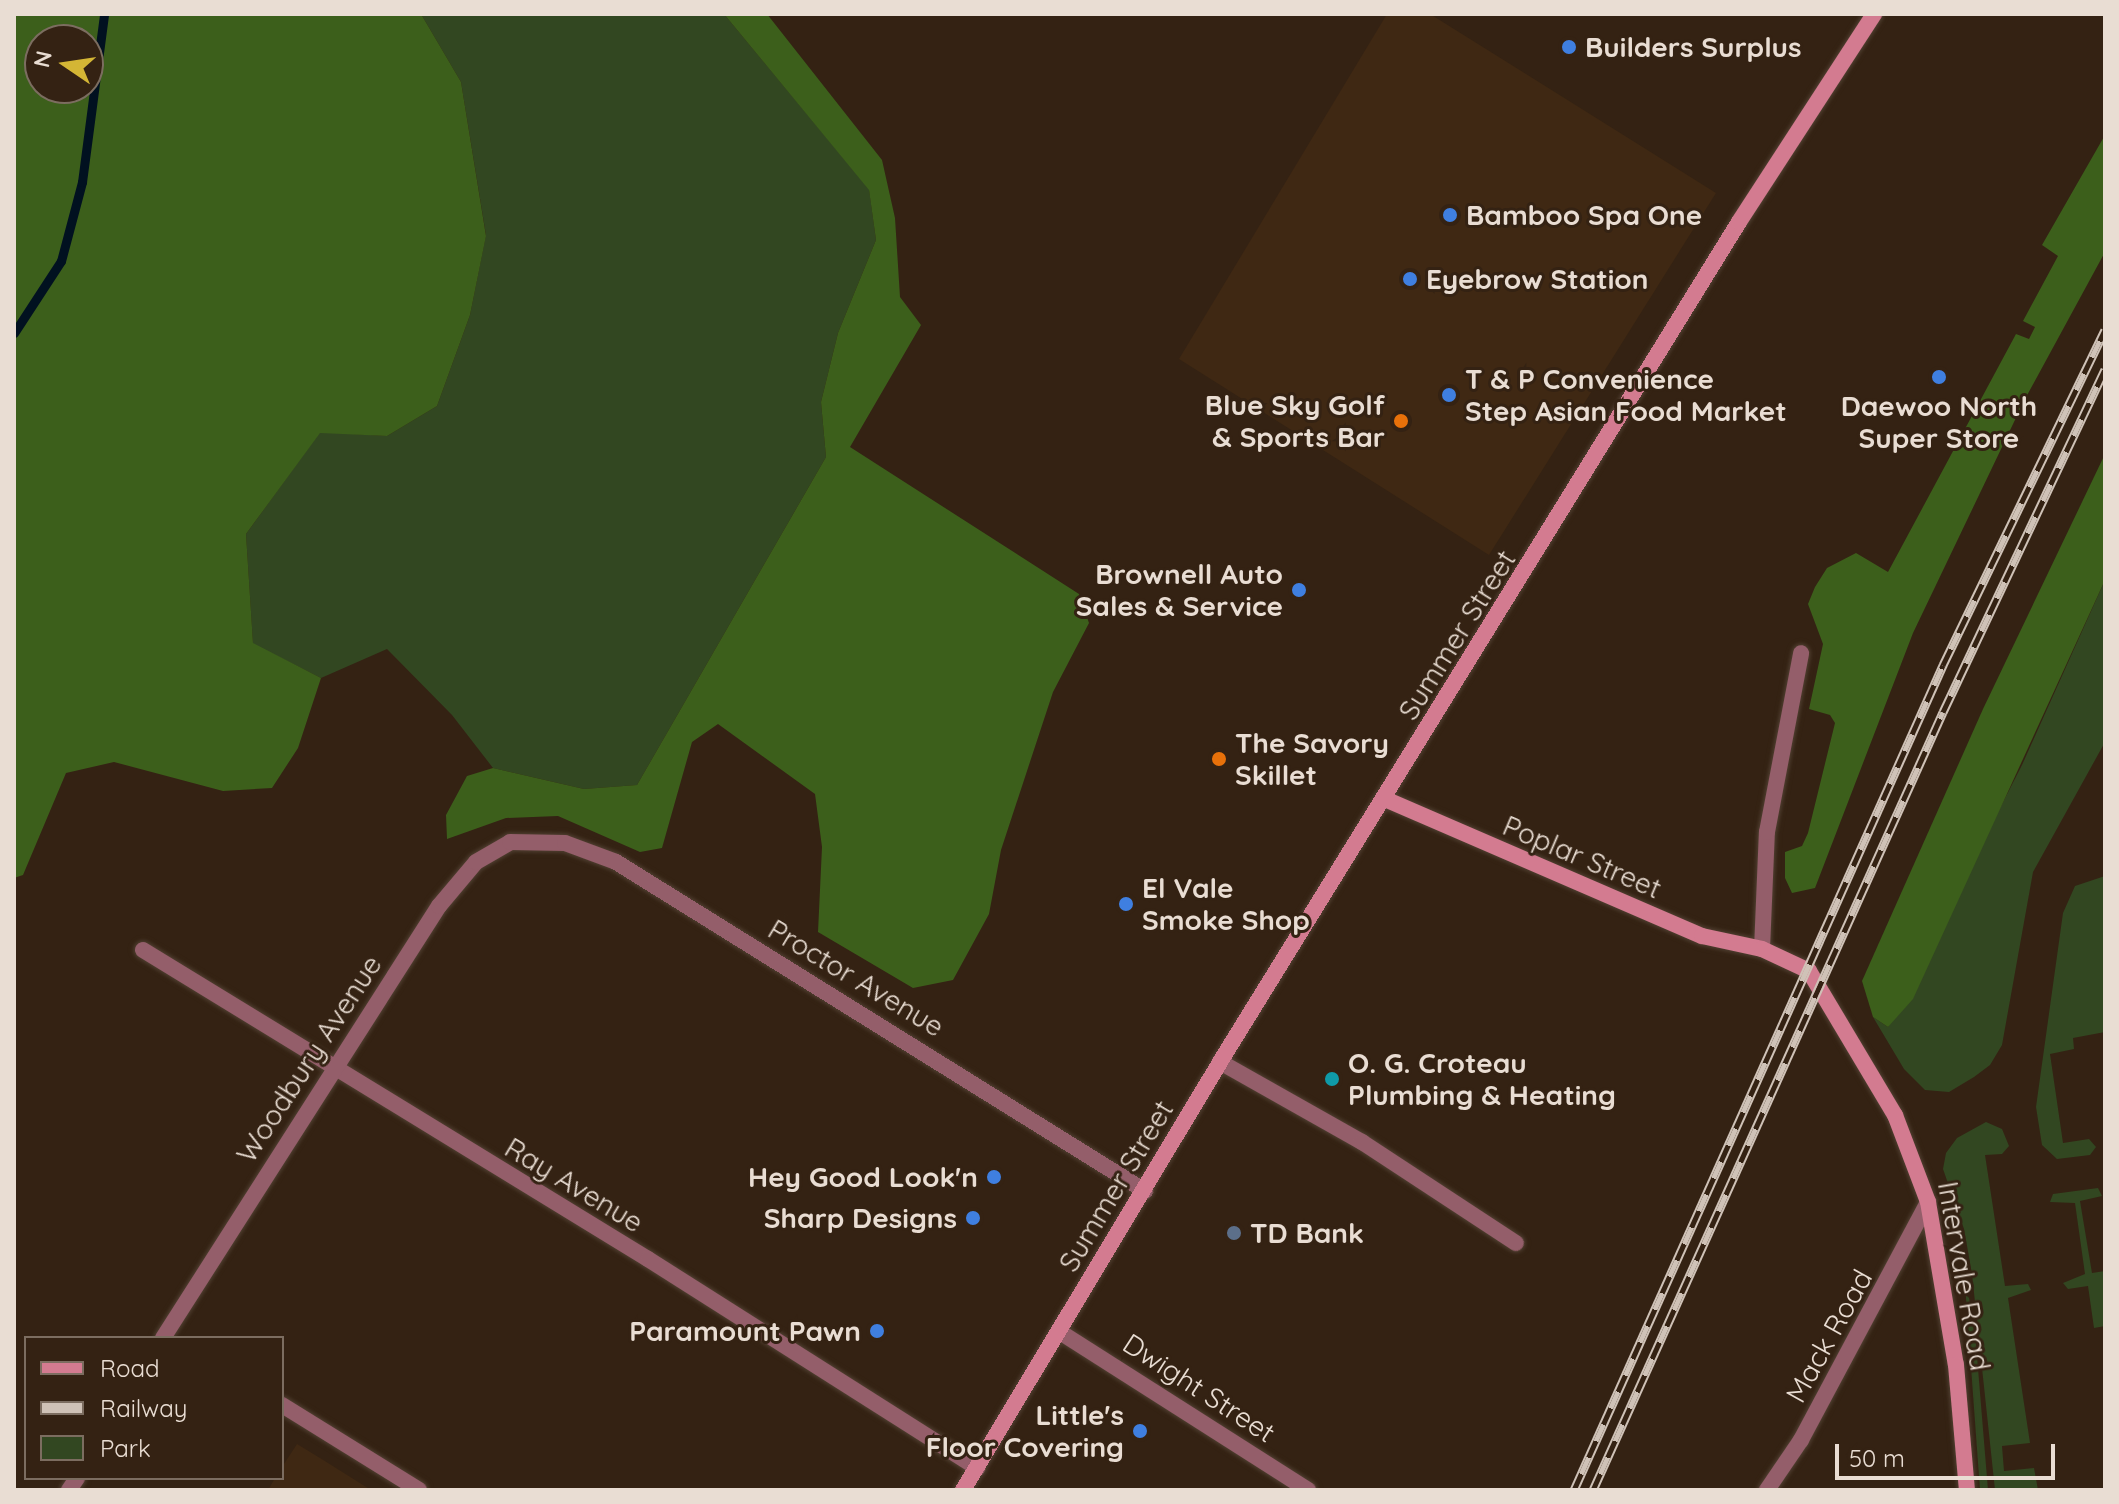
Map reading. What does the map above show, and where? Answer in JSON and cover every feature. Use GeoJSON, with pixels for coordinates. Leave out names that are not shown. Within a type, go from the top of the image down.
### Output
{"type":"FeatureCollection","features":[{"type":"Feature","properties":{"kind":"main road","name":"Summer Street"},"geometry":{"type":"LineString","coordinates":[[963,1490],[1220,1062],[1739,222],[1874,14]]}},
{"type":"Feature","properties":{"kind":"main road","name":"Poplar Street"},"geometry":{"type":"LineString","coordinates":[[1385,799],[1702,936],[1762,949]]}},
{"type":"Feature","properties":{"kind":"main road","name":"Intervale Road"},"geometry":{"type":"LineString","coordinates":[[1762,949],[1809,971],[1895,1115],[1928,1202],[1956,1365],[1967,1490]]}},
{"type":"Feature","properties":{"kind":"street"},"geometry":{"type":"LineString","coordinates":[[1762,949],[1767,832],[1801,653]]}},
{"type":"Feature","properties":{"kind":"street","name":"Woodbury Avenue"},"geometry":{"type":"LineString","coordinates":[[168,1336],[332,1070],[439,906],[466,873],[510,842],[527,842]]}},
{"type":"Feature","properties":{"kind":"street","name":"Proctor Avenue"},"geometry":{"type":"LineString","coordinates":[[527,842],[565,843],[616,862],[1145,1191]]}},
{"type":"Feature","properties":{"kind":"street","name":"Ray Avenue"},"geometry":{"type":"LineString","coordinates":[[143,950],[332,1070],[648,1259],[977,1468]]}},
{"type":"Feature","properties":{"kind":"street"},"geometry":{"type":"LineString","coordinates":[[1220,1062],[1362,1142],[1516,1243]]}},
{"type":"Feature","properties":{"kind":"street","name":"Mack Road"},"geometry":{"type":"LineString","coordinates":[[1767,1490],[1809,1427],[1928,1202]]}},
{"type":"Feature","properties":{"kind":"street","name":"Dwight Street"},"geometry":{"type":"LineString","coordinates":[[1060,1332],[1308,1490]]}},
{"type":"Feature","properties":{"kind":"street"},"geometry":{"type":"LineString","coordinates":[[284,1406],[419,1490]]}},
{"type":"Feature","properties":{"kind":"shaded area"},"geometry":{"type":"Polygon","coordinates":[[[1387,14],[1430,14],[1716,193],[1489,555],[1179,359],[1387,14]]]}},
{"type":"Feature","properties":{"kind":"shaded area"},"geometry":{"type":"Polygon","coordinates":[[[297,1444],[371,1490],[268,1490],[274,1480],[284,1480],[284,1464],[297,1444]]]}},
{"type":"Feature","properties":{"kind":"green space"},"geometry":{"type":"Polygon","coordinates":[[[14,14],[421,14],[461,82],[486,236],[470,315],[437,406],[387,436],[320,433],[246,534],[253,643],[321,678],[298,748],[272,788],[223,791],[114,762],[66,773],[23,875],[14,878],[14,14]]]}},
{"type":"Feature","properties":{"kind":"green space"},"geometry":{"type":"Polygon","coordinates":[[[421,14],[724,14],[869,189],[876,240],[838,333],[821,402],[826,457],[637,785],[584,789],[493,768],[452,715],[387,649],[321,678],[253,644],[246,534],[320,432],[387,436],[437,406],[470,315],[486,235],[461,82],[421,14]]]}},
{"type":"Feature","properties":{"kind":"green space"},"geometry":{"type":"Polygon","coordinates":[[[724,14],[767,14],[882,160],[895,218],[900,297],[921,325],[850,447],[1079,594],[1089,623],[1053,692],[1001,850],[989,914],[953,980],[913,988],[818,932],[822,847],[815,794],[718,724],[692,742],[662,848],[640,852],[558,816],[506,818],[447,839],[446,815],[467,776],[493,768],[584,789],[637,785],[826,457],[821,402],[838,333],[876,240],[869,190],[724,14]]]}},
{"type":"Feature","properties":{"kind":"green space"},"geometry":{"type":"Polygon","coordinates":[[[2105,135],[2105,252],[2025,399],[1913,633],[1815,888],[1792,893],[1785,878],[1785,852],[1802,846],[1808,833],[1835,723],[1830,715],[1809,709],[1823,644],[1808,604],[1815,587],[1827,568],[1856,553],[1888,572],[2016,334],[2029,339],[2035,327],[2023,321],[2058,256],[2042,245],[2105,135]]]}},
{"type":"Feature","properties":{"kind":"green space"},"geometry":{"type":"Polygon","coordinates":[[[2105,454],[2105,580],[1913,999],[1888,1027],[1873,1017],[1862,981],[1983,709],[2105,454]]]}},
{"type":"Feature","properties":{"kind":"green space"},"geometry":{"type":"Polygon","coordinates":[[[2105,580],[2105,742],[2033,872],[2002,1045],[1990,1065],[1949,1092],[1925,1090],[1904,1069],[1873,1017],[1888,1027],[2022,765],[2105,580]]]}},
{"type":"Feature","properties":{"kind":"green space"},"geometry":{"type":"Polygon","coordinates":[[[2105,876],[2105,1032],[2073,1038],[2074,1049],[2050,1054],[2063,1143],[2089,1139],[2096,1147],[2090,1155],[2057,1159],[2042,1145],[2036,1107],[2063,913],[2075,886],[2105,876]]]}},
{"type":"Feature","properties":{"kind":"green space"},"geometry":{"type":"Polygon","coordinates":[[[1986,1122],[2002,1129],[2009,1146],[2002,1154],[1985,1155],[2005,1286],[2028,1284],[2031,1290],[2008,1298],[2030,1443],[2002,1446],[2004,1471],[2034,1468],[2038,1490],[1995,1490],[1972,1274],[1964,1229],[1943,1169],[1946,1153],[1957,1138],[1986,1122]]]}},
{"type":"Feature","properties":{"kind":"green space"},"geometry":{"type":"Polygon","coordinates":[[[2098,1188],[2102,1196],[2080,1201],[2092,1273],[2105,1271],[2105,1326],[2094,1328],[2088,1286],[2068,1289],[2063,1283],[2085,1274],[2075,1203],[2050,1202],[2053,1194],[2098,1188]]]}},
{"type":"Feature","properties":{"kind":"green space"},"geometry":{"type":"Polygon","coordinates":[[[1963,1257],[1976,1344],[1988,1490],[1980,1490],[1963,1257]]]}},
{"type":"Feature","properties":{"kind":"waterway"},"geometry":{"type":"LineString","coordinates":[[14,333],[61,261],[82,182],[104,14]]}},
{"type":"Feature","properties":{"kind":"railway"},"geometry":{"type":"LineString","coordinates":[[1574,1490],[1943,665],[2105,330]]}},
{"type":"Feature","properties":{"kind":"railway"},"geometry":{"type":"LineString","coordinates":[[1593,1490],[1943,712],[2105,369]]}},
{"type":"Feature","properties":{"kind":"place","name":"Builders Surplus"},"geometry":{"type":"Point","coordinates":[1569,47]}},
{"type":"Feature","properties":{"kind":"place","name":"Bamboo Spa One"},"geometry":{"type":"Point","coordinates":[1450,215]}},
{"type":"Feature","properties":{"kind":"place","name":"Eyebrow Station"},"geometry":{"type":"Point","coordinates":[1410,279]}},
{"type":"Feature","properties":{"kind":"place","name":"Daewoo North Super Store"},"geometry":{"type":"Point","coordinates":[1939,377]}},
{"type":"Feature","properties":{"kind":"place","name":"T & P Convenience Step Asian Food Market"},"geometry":{"type":"Point","coordinates":[1449,395]}},
{"type":"Feature","properties":{"kind":"place","name":"Blue Sky Golf & Sports Bar"},"geometry":{"type":"Point","coordinates":[1401,421]}},
{"type":"Feature","properties":{"kind":"place","name":"Brownell Auto Sales & Service"},"geometry":{"type":"Point","coordinates":[1299,590]}},
{"type":"Feature","properties":{"kind":"place","name":"The Savory Skillet"},"geometry":{"type":"Point","coordinates":[1219,759]}},
{"type":"Feature","properties":{"kind":"place","name":"El Vale Smoke Shop"},"geometry":{"type":"Point","coordinates":[1126,904]}},
{"type":"Feature","properties":{"kind":"place","name":"O. G. Croteau Plumbing & Heating"},"geometry":{"type":"Point","coordinates":[1332,1079]}},
{"type":"Feature","properties":{"kind":"place","name":"Hey Good Look'n"},"geometry":{"type":"Point","coordinates":[994,1177]}},
{"type":"Feature","properties":{"kind":"place","name":"Sharp Designs"},"geometry":{"type":"Point","coordinates":[973,1218]}},
{"type":"Feature","properties":{"kind":"place","name":"TD Bank"},"geometry":{"type":"Point","coordinates":[1234,1233]}},
{"type":"Feature","properties":{"kind":"place","name":"Paramount Pawn"},"geometry":{"type":"Point","coordinates":[877,1331]}},
{"type":"Feature","properties":{"kind":"place","name":"Little's Floor Covering"},"geometry":{"type":"Point","coordinates":[1140,1431]}}]}
